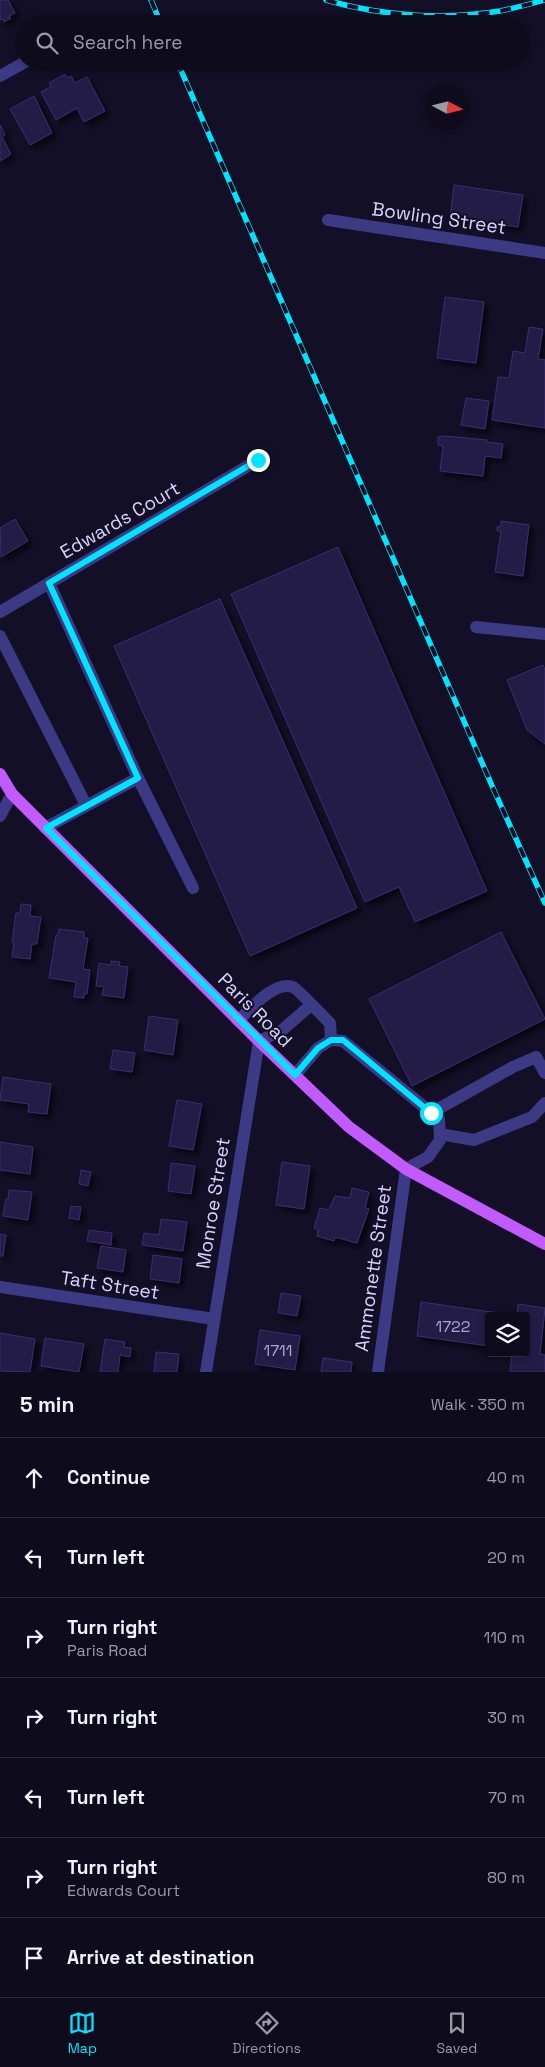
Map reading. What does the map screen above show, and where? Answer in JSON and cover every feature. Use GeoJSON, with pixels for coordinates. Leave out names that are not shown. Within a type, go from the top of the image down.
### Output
{"type":"FeatureCollection","features":[{"type":"Feature","properties":{"kind":"main road","name":"Paris Road"},"geometry":{"type":"LineString","coordinates":[[0,774],[12,794],[259,1041],[349,1127],[406,1169],[545,1244]]}},
{"type":"Feature","properties":{"kind":"street"},"geometry":{"type":"LineString","coordinates":[[0,76],[15,68]]}},
{"type":"Feature","properties":{"kind":"street","name":"Bowling Street"},"geometry":{"type":"LineString","coordinates":[[328,220],[545,253]]}},
{"type":"Feature","properties":{"kind":"street","name":"Edwards Court"},"geometry":{"type":"LineString","coordinates":[[0,612],[258,460]]}},
{"type":"Feature","properties":{"kind":"street"},"geometry":{"type":"LineString","coordinates":[[49,583],[138,778],[193,888]]}},
{"type":"Feature","properties":{"kind":"street"},"geometry":{"type":"LineString","coordinates":[[476,626],[545,634]]}},
{"type":"Feature","properties":{"kind":"street"},"geometry":{"type":"LineString","coordinates":[[0,636],[86,806]]}},
{"type":"Feature","properties":{"kind":"street"},"geometry":{"type":"LineString","coordinates":[[46,828],[138,778]]}},
{"type":"Feature","properties":{"kind":"street"},"geometry":{"type":"LineString","coordinates":[[0,816],[12,794]]}},
{"type":"Feature","properties":{"kind":"street"},"geometry":{"type":"LineString","coordinates":[[238,1020],[262,998],[279,986],[293,988],[330,1023],[331,1040]]}},
{"type":"Feature","properties":{"kind":"street"},"geometry":{"type":"LineString","coordinates":[[259,1041],[280,1031],[311,1004]]}},
{"type":"Feature","properties":{"kind":"street"},"geometry":{"type":"LineString","coordinates":[[295,1075],[318,1048],[331,1040],[343,1040],[431,1113],[439,1120],[440,1140],[428,1157],[406,1169]]}},
{"type":"Feature","properties":{"kind":"street","name":"Monroe Street"},"geometry":{"type":"LineString","coordinates":[[206,1372],[259,1041]]}},
{"type":"Feature","properties":{"kind":"street"},"geometry":{"type":"LineString","coordinates":[[431,1113],[514,1067],[536,1057],[545,1073]]}},
{"type":"Feature","properties":{"kind":"street"},"geometry":{"type":"LineString","coordinates":[[440,1134],[474,1140],[532,1117],[545,1103]]}},
{"type":"Feature","properties":{"kind":"street","name":"Ammonette Street"},"geometry":{"type":"LineString","coordinates":[[378,1372],[406,1169]]}},
{"type":"Feature","properties":{"kind":"street","name":"Taft Street"},"geometry":{"type":"LineString","coordinates":[[0,1287],[214,1319]]}},
{"type":"Feature","properties":{"kind":"building"},"geometry":{"type":"Polygon","coordinates":[[[0,0],[8,0],[15,13],[4,22],[3,19],[0,20],[0,0]]]}},
{"type":"Feature","properties":{"kind":"building"},"geometry":{"type":"Polygon","coordinates":[[[65,74],[67,78],[71,76],[75,83],[87,77],[105,111],[84,122],[77,108],[56,120],[41,92],[51,87],[49,83],[65,74]]]}},
{"type":"Feature","properties":{"kind":"building"},"geometry":{"type":"Polygon","coordinates":[[[34,96],[52,133],[30,145],[10,109],[34,96]]]}},
{"type":"Feature","properties":{"kind":"building"},"geometry":{"type":"Polygon","coordinates":[[[0,125],[5,135],[2,137],[11,154],[0,161],[0,125]]]}},
{"type":"Feature","properties":{"kind":"building"},"geometry":{"type":"Polygon","coordinates":[[[454,185],[523,195],[518,227],[450,218],[454,185]]]}},
{"type":"Feature","properties":{"kind":"building"},"geometry":{"type":"Polygon","coordinates":[[[445,297],[484,302],[476,363],[437,358],[445,297]]]}},
{"type":"Feature","properties":{"kind":"building"},"geometry":{"type":"Polygon","coordinates":[[[529,327],[543,329],[538,359],[545,360],[545,428],[492,420],[498,377],[509,378],[513,351],[525,353],[529,327]]]}},
{"type":"Feature","properties":{"kind":"building"},"geometry":{"type":"Polygon","coordinates":[[[466,398],[489,401],[485,429],[461,425],[466,398]]]}},
{"type":"Feature","properties":{"kind":"building"},"geometry":{"type":"Polygon","coordinates":[[[438,437],[487,440],[487,442],[503,444],[501,458],[485,456],[483,476],[440,471],[443,446],[438,445],[438,437]]]}},
{"type":"Feature","properties":{"kind":"building"},"geometry":{"type":"Polygon","coordinates":[[[15,519],[28,541],[1,557],[0,528],[15,519]]]}},
{"type":"Feature","properties":{"kind":"building"},"geometry":{"type":"Polygon","coordinates":[[[501,521],[529,525],[523,576],[495,572],[501,531],[497,531],[497,527],[501,526],[501,521]]]}},
{"type":"Feature","properties":{"kind":"building"},"geometry":{"type":"Polygon","coordinates":[[[338,547],[487,891],[415,922],[399,887],[365,902],[231,594],[338,547]]]}},
{"type":"Feature","properties":{"kind":"building"},"geometry":{"type":"Polygon","coordinates":[[[220,599],[357,908],[250,956],[114,646],[220,599]]]}},
{"type":"Feature","properties":{"kind":"building"},"geometry":{"type":"Polygon","coordinates":[[[543,665],[545,670],[545,744],[527,730],[507,680],[543,665]]]}},
{"type":"Feature","properties":{"kind":"building"},"geometry":{"type":"Polygon","coordinates":[[[21,904],[31,905],[30,916],[41,917],[37,944],[32,944],[30,959],[12,957],[16,913],[20,913],[21,904]]]}},
{"type":"Feature","properties":{"kind":"building"},"geometry":{"type":"Polygon","coordinates":[[[59,929],[84,932],[84,938],[88,938],[83,969],[90,970],[87,994],[84,994],[84,998],[74,997],[76,982],[49,978],[56,935],[58,935],[59,929]]]}},
{"type":"Feature","properties":{"kind":"building"},"geometry":{"type":"Polygon","coordinates":[[[501,932],[545,1019],[412,1086],[369,999],[501,932]]]}},
{"type":"Feature","properties":{"kind":"building"},"geometry":{"type":"Polygon","coordinates":[[[111,961],[120,962],[119,966],[128,967],[124,998],[102,995],[104,987],[96,986],[99,963],[111,965],[111,961]]]}},
{"type":"Feature","properties":{"kind":"building"},"geometry":{"type":"Polygon","coordinates":[[[149,1016],[178,1020],[173,1055],[144,1050],[149,1016]]]}},
{"type":"Feature","properties":{"kind":"building"},"geometry":{"type":"Polygon","coordinates":[[[113,1050],[135,1053],[132,1072],[110,1069],[113,1050]]]}},
{"type":"Feature","properties":{"kind":"building"},"geometry":{"type":"Polygon","coordinates":[[[3,1077],[51,1084],[47,1114],[28,1112],[29,1104],[0,1100],[3,1077]]]}},
{"type":"Feature","properties":{"kind":"building"},"geometry":{"type":"Polygon","coordinates":[[[177,1100],[202,1104],[193,1150],[169,1146],[177,1100]]]}},
{"type":"Feature","properties":{"kind":"building"},"geometry":{"type":"Polygon","coordinates":[[[0,1142],[33,1147],[30,1174],[0,1170],[0,1142]]]}},
{"type":"Feature","properties":{"kind":"building"},"geometry":{"type":"Polygon","coordinates":[[[282,1162],[310,1166],[304,1209],[276,1205],[282,1162]]]}},
{"type":"Feature","properties":{"kind":"building"},"geometry":{"type":"Polygon","coordinates":[[[171,1163],[195,1166],[191,1194],[168,1191],[171,1163]]]}},
{"type":"Feature","properties":{"kind":"building"},"geometry":{"type":"Polygon","coordinates":[[[81,1170],[91,1172],[88,1186],[79,1184],[81,1170]]]}},
{"type":"Feature","properties":{"kind":"building"},"geometry":{"type":"Polygon","coordinates":[[[352,1188],[369,1192],[365,1208],[369,1209],[357,1243],[335,1237],[334,1241],[317,1236],[318,1230],[314,1228],[320,1208],[329,1210],[335,1196],[350,1198],[352,1188]]]}},
{"type":"Feature","properties":{"kind":"building"},"geometry":{"type":"Polygon","coordinates":[[[9,1190],[32,1192],[28,1220],[3,1216],[9,1190]]]}},
{"type":"Feature","properties":{"kind":"building"},"geometry":{"type":"Polygon","coordinates":[[[71,1206],[81,1207],[79,1220],[69,1218],[71,1206]]]}},
{"type":"Feature","properties":{"kind":"building"},"geometry":{"type":"Polygon","coordinates":[[[161,1219],[187,1222],[183,1251],[142,1245],[144,1233],[159,1235],[161,1219]]]}},
{"type":"Feature","properties":{"kind":"building"},"geometry":{"type":"Polygon","coordinates":[[[89,1230],[112,1233],[111,1245],[87,1241],[89,1230]]]}},
{"type":"Feature","properties":{"kind":"building"},"geometry":{"type":"Polygon","coordinates":[[[0,1234],[6,1235],[3,1256],[0,1256],[0,1234]]]}},
{"type":"Feature","properties":{"kind":"building"},"geometry":{"type":"Polygon","coordinates":[[[101,1246],[126,1250],[123,1272],[97,1268],[101,1246]]]}},
{"type":"Feature","properties":{"kind":"building"},"geometry":{"type":"Polygon","coordinates":[[[153,1255],[182,1259],[179,1283],[150,1279],[153,1255]]]}},
{"type":"Feature","properties":{"kind":"building"},"geometry":{"type":"Polygon","coordinates":[[[281,1293],[301,1296],[297,1316],[278,1313],[281,1293]]]}},
{"type":"Feature","properties":{"kind":"building"},"geometry":{"type":"Polygon","coordinates":[[[421,1302],[492,1312],[485,1312],[485,1345],[417,1336],[421,1302]]]}},
{"type":"Feature","properties":{"kind":"building"},"geometry":{"type":"Polygon","coordinates":[[[518,1304],[545,1308],[540,1354],[545,1355],[545,1372],[510,1372],[512,1357],[530,1357],[530,1312],[517,1312],[518,1304]]]}},
{"type":"Feature","properties":{"kind":"building"},"geometry":{"type":"Polygon","coordinates":[[[260,1330],[300,1336],[295,1370],[255,1364],[260,1330]]]}},
{"type":"Feature","properties":{"kind":"building"},"geometry":{"type":"Polygon","coordinates":[[[0,1333],[35,1339],[30,1372],[0,1371],[0,1333]]]}},
{"type":"Feature","properties":{"kind":"building"},"geometry":{"type":"Polygon","coordinates":[[[45,1338],[84,1344],[79,1372],[41,1366],[45,1338]]]}},
{"type":"Feature","properties":{"kind":"building"},"geometry":{"type":"Polygon","coordinates":[[[105,1339],[125,1342],[124,1347],[131,1348],[130,1357],[120,1355],[118,1372],[100,1372],[105,1339]]]}},
{"type":"Feature","properties":{"kind":"building"},"geometry":{"type":"Polygon","coordinates":[[[156,1352],[179,1354],[177,1372],[154,1372],[156,1352]]]}},
{"type":"Feature","properties":{"kind":"building"},"geometry":{"type":"Polygon","coordinates":[[[323,1358],[352,1362],[351,1372],[321,1372],[323,1358]]]}},
{"type":"Feature","properties":{"kind":"railway"},"geometry":{"type":"LineString","coordinates":[[151,0],[157,15]]}},
{"type":"Feature","properties":{"kind":"railway"},"geometry":{"type":"LineString","coordinates":[[326,0],[369,10],[413,15]]}},
{"type":"Feature","properties":{"kind":"railway"},"geometry":{"type":"LineString","coordinates":[[457,15],[500,11],[545,0]]}},
{"type":"Feature","properties":{"kind":"railway"},"geometry":{"type":"LineString","coordinates":[[181,70],[493,788],[545,903]]}},
{"type":"Feature","properties":{"kind":"route"},"geometry":{"type":"LineString","coordinates":[[258,460],[49,583],[138,778],[46,828],[295,1075],[318,1048],[331,1040],[343,1040],[431,1113]]}}]}
